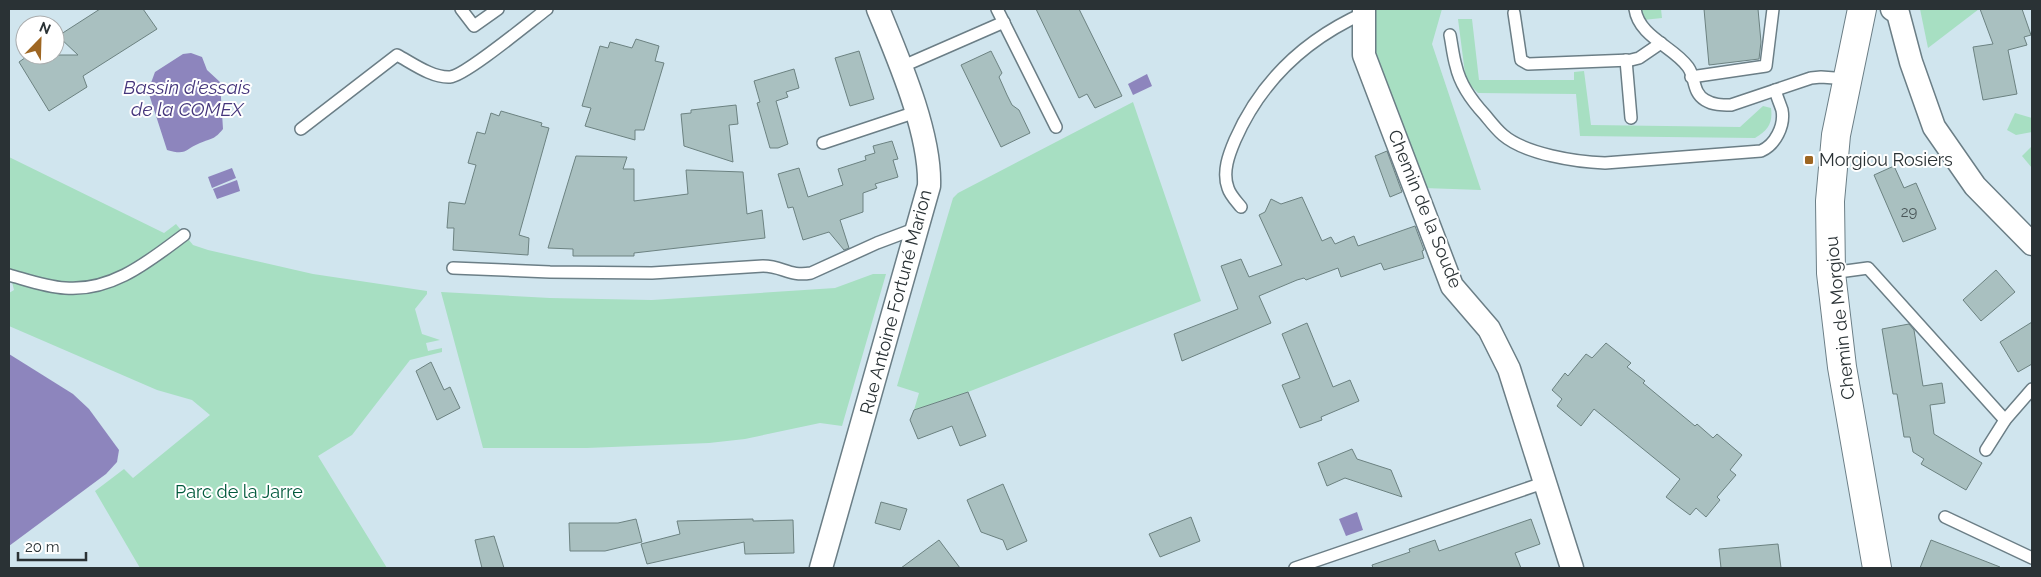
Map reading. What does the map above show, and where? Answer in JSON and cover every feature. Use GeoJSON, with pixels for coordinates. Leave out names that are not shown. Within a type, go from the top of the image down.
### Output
{"type":"FeatureCollection","features":[{"type":"Feature","properties":{"kind":"street","name":"Rue Antoine Fortuné Marion"},"geometry":{"type":"LineString","coordinates":[[821,568],[919,227],[929,186],[930,167],[916,112],[901,67],[878,9]]}},
{"type":"Feature","properties":{"kind":"street","name":"Chemin de Morgiou"},"geometry":{"type":"LineString","coordinates":[[1862,9],[1836,135],[1830,201],[1831,273],[1842,367],[1877,568]]}},
{"type":"Feature","properties":{"kind":"street"},"geometry":{"type":"LineString","coordinates":[[1892,9],[1898,13],[1911,62],[1934,127],[1975,186],[2032,244]]}},
{"type":"Feature","properties":{"kind":"street","name":"Chemin de la Soude"},"geometry":{"type":"LineString","coordinates":[[1364,11],[1364,55],[1452,286],[1489,329],[1508,369],[1543,483],[1572,568]]}},
{"type":"Feature","properties":{"kind":"lane"},"geometry":{"type":"LineString","coordinates":[[461,9],[474,26],[498,9]]}},
{"type":"Feature","properties":{"kind":"lane"},"geometry":{"type":"LineString","coordinates":[[301,129],[397,55],[435,75],[451,77],[470,68],[547,9]]}},
{"type":"Feature","properties":{"kind":"lane"},"geometry":{"type":"LineString","coordinates":[[997,9],[1056,127]]}},
{"type":"Feature","properties":{"kind":"lane"},"geometry":{"type":"LineString","coordinates":[[1635,9],[1636,18],[1640,23],[1688,67],[1696,93],[1706,101],[1719,105],[1731,105],[1821,76],[1848,80]]}},
{"type":"Feature","properties":{"kind":"lane"},"geometry":{"type":"LineString","coordinates":[[1692,77],[1766,66],[1773,9]]}},
{"type":"Feature","properties":{"kind":"lane"},"geometry":{"type":"LineString","coordinates":[[1240,208],[1228,188],[1228,156],[1252,106],[1269,82],[1306,47],[1330,29],[1364,11]]}},
{"type":"Feature","properties":{"kind":"lane"},"geometry":{"type":"LineString","coordinates":[[1514,13],[1521,60],[1524,63],[1640,58],[1661,43]]}},
{"type":"Feature","properties":{"kind":"lane"},"geometry":{"type":"LineString","coordinates":[[901,67],[1004,22]]}},
{"type":"Feature","properties":{"kind":"lane"},"geometry":{"type":"LineString","coordinates":[[1450,36],[1456,67],[1464,87],[1476,105],[1503,135],[1517,144],[1546,154],[1583,162],[1761,151],[1770,148],[1776,140],[1782,118],[1782,111],[1775,90]]}},
{"type":"Feature","properties":{"kind":"lane"},"geometry":{"type":"LineString","coordinates":[[1626,60],[1631,118]]}},
{"type":"Feature","properties":{"kind":"lane"},"geometry":{"type":"LineString","coordinates":[[823,143],[916,112]]}},
{"type":"Feature","properties":{"kind":"lane"},"geometry":{"type":"LineString","coordinates":[[453,268],[550,272],[652,273],[773,266],[783,272],[800,275],[811,273],[877,243],[919,227]]}},
{"type":"Feature","properties":{"kind":"lane"},"geometry":{"type":"LineString","coordinates":[[9,276],[63,288],[77,289],[106,283],[134,272],[184,235]]}},
{"type":"Feature","properties":{"kind":"lane"},"geometry":{"type":"LineString","coordinates":[[1831,273],[1868,268],[2005,420]]}},
{"type":"Feature","properties":{"kind":"lane"},"geometry":{"type":"LineString","coordinates":[[1986,450],[2005,420],[2032,389]]}},
{"type":"Feature","properties":{"kind":"lane"},"geometry":{"type":"LineString","coordinates":[[1294,568],[1543,483]]}},
{"type":"Feature","properties":{"kind":"lane"},"geometry":{"type":"LineString","coordinates":[[1945,517],[2032,558]]}},
{"type":"Feature","properties":{"kind":"green space"},"geometry":{"type":"Polygon","coordinates":[[[1373,9],[1442,9],[1432,44],[1481,190],[1424,188],[1373,55],[1373,9]]]}},
{"type":"Feature","properties":{"kind":"green space"},"geometry":{"type":"Polygon","coordinates":[[[1640,9],[1661,9],[1662,18],[1643,20],[1640,9]]]}},
{"type":"Feature","properties":{"kind":"green space"},"geometry":{"type":"Polygon","coordinates":[[[1920,9],[1979,9],[1928,48],[1920,9]]]}},
{"type":"Feature","properties":{"kind":"green space"},"geometry":{"type":"Polygon","coordinates":[[[1458,19],[1472,19],[1479,80],[1574,80],[1574,72],[1584,71],[1591,125],[1740,127],[1763,106],[1771,108],[1769,126],[1755,138],[1580,136],[1576,94],[1478,93],[1466,81],[1458,19]]]}},
{"type":"Feature","properties":{"kind":"green space"},"geometry":{"type":"Polygon","coordinates":[[[1133,102],[1201,301],[968,392],[914,410],[919,393],[897,386],[953,198],[958,193],[1133,102]]]}},
{"type":"Feature","properties":{"kind":"green space"},"geometry":{"type":"Polygon","coordinates":[[[2015,113],[2032,118],[2032,132],[2016,135],[2007,130],[2015,113]]]}},
{"type":"Feature","properties":{"kind":"green space"},"geometry":{"type":"Polygon","coordinates":[[[2032,146],[2032,168],[2022,156],[2032,146]]]}},
{"type":"Feature","properties":{"kind":"green space","name":"Parc de la Jarre"},"geometry":{"type":"Polygon","coordinates":[[[9,157],[164,233],[176,224],[193,245],[208,250],[313,274],[427,291],[427,294],[415,309],[422,334],[440,340],[426,343],[428,351],[442,348],[442,352],[410,360],[352,435],[318,456],[387,568],[140,568],[95,491],[124,469],[133,478],[210,415],[192,400],[157,390],[9,326],[9,293],[14,290],[9,270],[9,157]]]}},
{"type":"Feature","properties":{"kind":"green space"},"geometry":{"type":"Polygon","coordinates":[[[873,274],[886,274],[842,426],[820,423],[745,439],[709,443],[587,448],[483,448],[441,292],[550,298],[652,300],[835,288],[873,274]]]}},
{"type":"Feature","properties":{"kind":"water","name":"Bassin d'essais de la COMEX"},"geometry":{"type":"Polygon","coordinates":[[[191,53],[202,57],[207,70],[220,82],[223,129],[215,137],[185,151],[174,152],[167,150],[148,91],[155,72],[183,54],[191,53]]]}},
{"type":"Feature","properties":{"kind":"water"},"geometry":{"type":"Polygon","coordinates":[[[1147,74],[1152,86],[1133,95],[1128,84],[1147,74]]]}},
{"type":"Feature","properties":{"kind":"water"},"geometry":{"type":"Polygon","coordinates":[[[232,168],[236,178],[212,188],[208,177],[232,168]]]}},
{"type":"Feature","properties":{"kind":"water"},"geometry":{"type":"Polygon","coordinates":[[[237,180],[240,191],[217,199],[213,189],[237,180]]]}},
{"type":"Feature","properties":{"kind":"water"},"geometry":{"type":"Polygon","coordinates":[[[9,354],[73,394],[89,409],[119,450],[117,462],[106,474],[9,546],[9,354]]]}},
{"type":"Feature","properties":{"kind":"water"},"geometry":{"type":"Polygon","coordinates":[[[1357,512],[1363,530],[1346,536],[1339,519],[1357,512]]]}},
{"type":"Feature","properties":{"kind":"building"},"geometry":{"type":"Polygon","coordinates":[[[100,9],[143,9],[157,29],[83,76],[87,87],[49,111],[21,65],[65,65],[65,55],[78,55],[65,43],[65,32],[100,9]]]}},
{"type":"Feature","properties":{"kind":"building"},"geometry":{"type":"Polygon","coordinates":[[[1036,9],[1079,9],[1122,96],[1095,108],[1087,94],[1079,98],[1036,9]]]}},
{"type":"Feature","properties":{"kind":"building"},"geometry":{"type":"Polygon","coordinates":[[[1704,9],[1758,9],[1761,42],[1759,59],[1709,65],[1704,9]]]}},
{"type":"Feature","properties":{"kind":"building"},"geometry":{"type":"Polygon","coordinates":[[[1980,9],[2022,9],[2031,35],[2024,37],[2027,45],[2008,50],[2017,94],[1983,100],[1973,47],[1993,44],[1980,9]]]}},
{"type":"Feature","properties":{"kind":"building"},"geometry":{"type":"Polygon","coordinates":[[[636,39],[659,46],[655,61],[664,63],[644,130],[635,130],[635,140],[585,126],[591,108],[582,106],[600,46],[608,48],[610,42],[632,48],[636,39]]]}},
{"type":"Feature","properties":{"kind":"building"},"geometry":{"type":"Polygon","coordinates":[[[859,51],[874,99],[850,106],[835,58],[859,51]]]}},
{"type":"Feature","properties":{"kind":"building"},"geometry":{"type":"Polygon","coordinates":[[[991,51],[1002,73],[999,77],[1007,95],[1012,105],[1019,110],[1030,133],[1001,147],[961,65],[991,51]]]}},
{"type":"Feature","properties":{"kind":"building"},"geometry":{"type":"Polygon","coordinates":[[[794,69],[799,88],[786,92],[788,97],[776,101],[788,144],[778,148],[770,148],[757,103],[760,102],[754,81],[794,69]]]}},
{"type":"Feature","properties":{"kind":"building"},"geometry":{"type":"Polygon","coordinates":[[[736,105],[738,124],[729,125],[733,162],[684,146],[681,114],[691,113],[691,110],[736,105]]]}},
{"type":"Feature","properties":{"kind":"building"},"geometry":{"type":"Polygon","coordinates":[[[501,111],[542,123],[541,126],[549,128],[519,235],[529,238],[528,255],[453,250],[454,228],[447,228],[449,202],[465,204],[476,165],[468,163],[477,132],[485,134],[491,113],[499,116],[501,111]]]}},
{"type":"Feature","properties":{"kind":"building"},"geometry":{"type":"Polygon","coordinates":[[[892,141],[898,159],[893,160],[898,177],[875,184],[877,188],[863,193],[863,212],[840,220],[849,248],[844,250],[829,232],[803,240],[793,207],[788,208],[778,174],[799,168],[808,197],[843,185],[838,169],[866,160],[865,156],[875,153],[873,146],[892,141]]]}},
{"type":"Feature","properties":{"kind":"building"},"geometry":{"type":"Polygon","coordinates":[[[1387,151],[1402,192],[1390,197],[1375,156],[1387,151]]]}},
{"type":"Feature","properties":{"kind":"building"},"geometry":{"type":"Polygon","coordinates":[[[576,156],[627,157],[623,169],[634,169],[634,201],[688,194],[686,170],[743,172],[747,214],[762,210],[765,238],[634,253],[634,256],[573,256],[573,249],[548,248],[576,156]]]}},
{"type":"Feature","properties":{"kind":"building"},"geometry":{"type":"Polygon","coordinates":[[[1894,166],[1904,188],[1916,183],[1936,229],[1903,242],[1874,175],[1894,166]]]}},
{"type":"Feature","properties":{"kind":"building"},"geometry":{"type":"Polygon","coordinates":[[[1302,197],[1322,241],[1331,237],[1335,244],[1354,236],[1358,246],[1415,226],[1424,250],[1422,251],[1424,258],[1384,270],[1381,263],[1341,277],[1338,268],[1306,280],[1304,278],[1297,280],[1259,296],[1271,323],[1182,361],[1174,334],[1238,309],[1221,266],[1241,259],[1249,277],[1282,265],[1259,215],[1265,212],[1271,199],[1281,204],[1302,197]]]}},
{"type":"Feature","properties":{"kind":"building"},"geometry":{"type":"Polygon","coordinates":[[[1996,270],[2015,292],[1981,321],[1963,300],[1996,270]]]}},
{"type":"Feature","properties":{"kind":"building"},"geometry":{"type":"Polygon","coordinates":[[[2032,322],[2032,364],[2018,372],[2000,342],[2032,322]]]}},
{"type":"Feature","properties":{"kind":"building"},"geometry":{"type":"Polygon","coordinates":[[[1307,323],[1333,387],[1350,380],[1359,401],[1321,417],[1322,420],[1300,428],[1282,385],[1300,378],[1282,334],[1307,323]]]}},
{"type":"Feature","properties":{"kind":"building"},"geometry":{"type":"Polygon","coordinates":[[[1909,324],[1914,330],[1923,386],[1942,383],[1945,403],[1930,405],[1934,434],[1982,463],[1966,490],[1921,464],[1924,459],[1913,452],[1910,437],[1904,437],[1897,394],[1893,394],[1882,329],[1909,324]]]}},
{"type":"Feature","properties":{"kind":"building"},"geometry":{"type":"Polygon","coordinates":[[[1606,343],[1631,363],[1627,367],[1645,381],[1643,383],[1695,426],[1697,424],[1713,438],[1717,434],[1742,455],[1730,470],[1736,475],[1717,497],[1720,500],[1706,517],[1696,508],[1690,515],[1666,497],[1680,479],[1594,409],[1581,426],[1557,406],[1562,399],[1552,390],[1565,373],[1568,376],[1586,354],[1592,358],[1606,343]]]}},
{"type":"Feature","properties":{"kind":"building"},"geometry":{"type":"Polygon","coordinates":[[[431,362],[444,390],[450,387],[460,408],[437,420],[416,371],[431,362]]]}},
{"type":"Feature","properties":{"kind":"building"},"geometry":{"type":"Polygon","coordinates":[[[968,392],[986,436],[960,446],[952,426],[918,439],[910,420],[914,410],[968,392]]]}},
{"type":"Feature","properties":{"kind":"building"},"geometry":{"type":"Polygon","coordinates":[[[1352,449],[1357,459],[1391,470],[1402,497],[1345,478],[1327,486],[1318,463],[1352,449]]]}},
{"type":"Feature","properties":{"kind":"building"},"geometry":{"type":"Polygon","coordinates":[[[1003,484],[1027,541],[1007,550],[1003,540],[981,532],[967,500],[1003,484]]]}},
{"type":"Feature","properties":{"kind":"building"},"geometry":{"type":"Polygon","coordinates":[[[881,502],[907,509],[900,530],[875,523],[881,502]]]}},
{"type":"Feature","properties":{"kind":"building"},"geometry":{"type":"Polygon","coordinates":[[[1191,517],[1200,541],[1160,557],[1149,534],[1191,517]]]}},
{"type":"Feature","properties":{"kind":"building"},"geometry":{"type":"Polygon","coordinates":[[[636,519],[642,542],[605,551],[570,551],[569,523],[618,523],[636,519]]]}},
{"type":"Feature","properties":{"kind":"building"},"geometry":{"type":"Polygon","coordinates":[[[753,519],[753,521],[793,520],[794,553],[745,554],[744,542],[647,564],[641,544],[680,534],[677,521],[753,519]]]}},
{"type":"Feature","properties":{"kind":"building"},"geometry":{"type":"Polygon","coordinates":[[[1531,519],[1540,544],[1515,553],[1521,568],[1373,568],[1372,565],[1410,552],[1409,549],[1435,540],[1439,551],[1531,519]]]}},
{"type":"Feature","properties":{"kind":"building"},"geometry":{"type":"Polygon","coordinates":[[[494,536],[504,568],[482,568],[475,540],[494,536]]]}},
{"type":"Feature","properties":{"kind":"building"},"geometry":{"type":"Polygon","coordinates":[[[939,540],[960,568],[901,568],[939,540]]]}},
{"type":"Feature","properties":{"kind":"building"},"geometry":{"type":"Polygon","coordinates":[[[1931,540],[2000,567],[1920,568],[1931,540]]]}},
{"type":"Feature","properties":{"kind":"building"},"geometry":{"type":"Polygon","coordinates":[[[1778,544],[1781,568],[1721,568],[1719,549],[1778,544]]]}},
{"type":"Feature","properties":{"kind":"place","name":"Morgiou Rosiers"},"geometry":{"type":"Point","coordinates":[1809,160]}}]}
